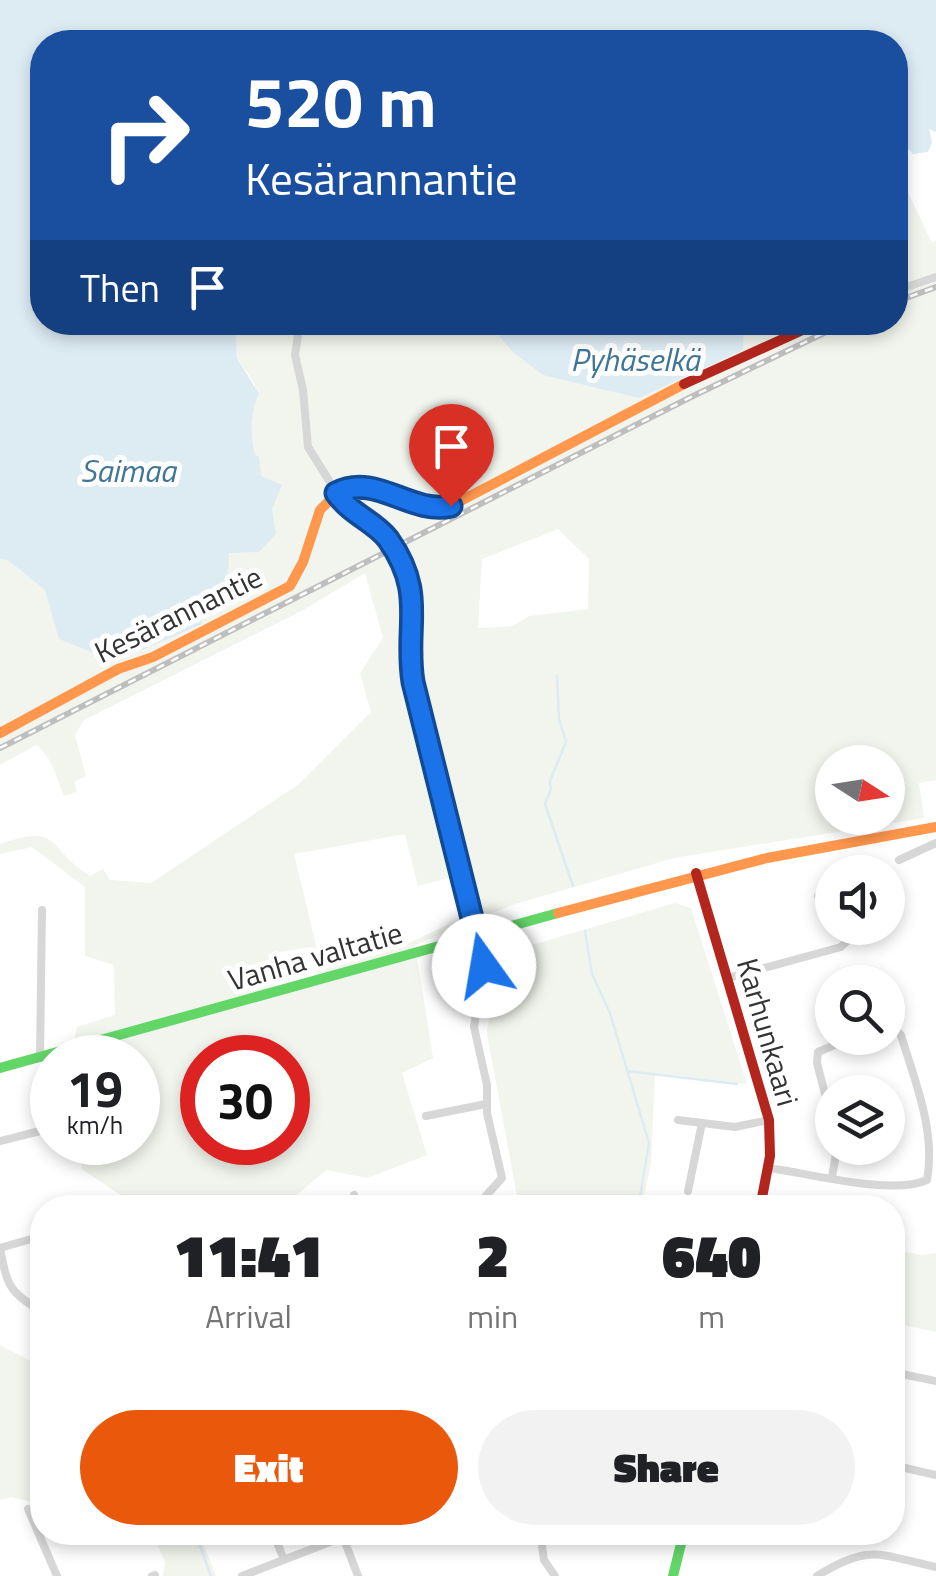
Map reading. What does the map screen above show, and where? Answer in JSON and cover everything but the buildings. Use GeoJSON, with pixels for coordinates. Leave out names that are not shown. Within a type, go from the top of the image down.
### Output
{"type":"FeatureCollection","features":[{"type":"Feature","properties":{"kind":"street"},"geometry":{"type":"LineString","coordinates":[[908,287],[936,277]]}},
{"type":"Feature","properties":{"kind":"street"},"geometry":{"type":"LineString","coordinates":[[298,335],[295,355],[308,446],[354,515],[387,538],[410,584],[414,615],[409,658],[413,682],[484,966],[474,1027],[502,1178],[487,1195]]}},
{"type":"Feature","properties":{"kind":"street"},"geometry":{"type":"LineString","coordinates":[[336,493],[346,487],[368,486],[428,508],[451,506],[694,379],[791,335]]}},
{"type":"Feature","properties":{"kind":"street","name":"Kesärannantie"},"geometry":{"type":"LineString","coordinates":[[0,732],[118,669],[153,657],[290,586],[302,566],[316,514],[336,493]]}},
{"type":"Feature","properties":{"kind":"street","name":"Vanha valtatie"},"geometry":{"type":"LineString","coordinates":[[122,1035],[696,873],[804,848],[936,827]]}},
{"type":"Feature","properties":{"kind":"street"},"geometry":{"type":"LineString","coordinates":[[905,858],[936,843]]}},
{"type":"Feature","properties":{"kind":"street","name":"Karhunkaari"},"geometry":{"type":"LineString","coordinates":[[696,873],[768,1120],[768,1168],[763,1195]]}},
{"type":"Feature","properties":{"kind":"street"},"geometry":{"type":"LineString","coordinates":[[40,1035],[42,910]]}},
{"type":"Feature","properties":{"kind":"street"},"geometry":{"type":"LineString","coordinates":[[728,978],[844,945]]}},
{"type":"Feature","properties":{"kind":"street"},"geometry":{"type":"LineString","coordinates":[[768,1168],[874,1185],[918,1184],[927,1180],[931,1163],[926,1120],[905,1049]]}},
{"type":"Feature","properties":{"kind":"street","name":"Vanha valtatie"},"geometry":{"type":"LineString","coordinates":[[0,1068],[30,1060]]}},
{"type":"Feature","properties":{"kind":"street"},"geometry":{"type":"LineString","coordinates":[[426,1116],[486,1104]]}},
{"type":"Feature","properties":{"kind":"street"},"geometry":{"type":"LineString","coordinates":[[678,1120],[744,1127],[768,1120]]}},
{"type":"Feature","properties":{"kind":"street"},"geometry":{"type":"LineString","coordinates":[[688,1191],[702,1123]]}},
{"type":"Feature","properties":{"kind":"street"},"geometry":{"type":"LineString","coordinates":[[0,1142],[30,1134]]}},
{"type":"Feature","properties":{"kind":"street"},"geometry":{"type":"LineString","coordinates":[[832,1177],[834,1165]]}},
{"type":"Feature","properties":{"kind":"street"},"geometry":{"type":"LineString","coordinates":[[30,1239],[0,1248],[5,1276],[16,1296],[30,1304]]}},
{"type":"Feature","properties":{"kind":"street"},"geometry":{"type":"LineString","coordinates":[[905,1375],[936,1381]]}},
{"type":"Feature","properties":{"kind":"street"},"geometry":{"type":"LineString","coordinates":[[905,1468],[936,1475]]}},
{"type":"Feature","properties":{"kind":"street"},"geometry":{"type":"LineString","coordinates":[[28,1509],[30,1514]]}},
{"type":"Feature","properties":{"kind":"street"},"geometry":{"type":"LineString","coordinates":[[44,1545],[57,1576]]}},
{"type":"Feature","properties":{"kind":"street"},"geometry":{"type":"LineString","coordinates":[[278,1545],[284,1560]]}},
{"type":"Feature","properties":{"kind":"street"},"geometry":{"type":"LineString","coordinates":[[242,1576],[322,1545]]}},
{"type":"Feature","properties":{"kind":"street"},"geometry":{"type":"LineString","coordinates":[[346,1545],[358,1576]]}},
{"type":"Feature","properties":{"kind":"street"},"geometry":{"type":"LineString","coordinates":[[542,1545],[544,1560],[555,1576]]}},
{"type":"Feature","properties":{"kind":"street"},"geometry":{"type":"LineString","coordinates":[[673,1576],[681,1545]]}},
{"type":"Feature","properties":{"kind":"street"},"geometry":{"type":"LineString","coordinates":[[817,1576],[846,1557],[863,1553],[936,1567]]}},
{"type":"Feature","properties":{"kind":"shaded area"},"geometry":{"type":"Polygon","coordinates":[[[908,192],[932,243],[936,241],[936,780],[919,783],[924,818],[905,821],[905,745],[815,745],[818,835],[674,858],[512,905],[415,945],[433,1058],[402,1073],[427,1155],[367,1178],[326,1170],[297,1195],[120,1195],[82,1165],[160,1165],[160,1035],[75,1035],[77,1027],[115,1015],[114,965],[85,956],[85,887],[32,847],[0,854],[0,844],[45,837],[90,876],[103,869],[110,880],[151,883],[299,784],[371,712],[360,673],[383,638],[365,573],[303,610],[84,720],[75,735],[86,776],[75,781],[76,792],[64,796],[50,761],[36,745],[0,765],[0,427],[250,436],[255,384],[237,358],[236,335],[908,335],[908,192]],[[558,529],[482,559],[478,628],[513,626],[529,616],[588,609],[589,559],[558,529]],[[405,834],[294,854],[321,966],[411,942],[460,919],[449,878],[418,886],[405,834]],[[311,947],[268,954],[276,993],[319,982],[311,947]]]}},
{"type":"Feature","properties":{"kind":"shaded area"},"geometry":{"type":"Polygon","coordinates":[[[675,903],[691,908],[747,1084],[655,1073],[651,1164],[644,1195],[517,1195],[487,1034],[498,955],[675,903]]]}},
{"type":"Feature","properties":{"kind":"shaded area"},"geometry":{"type":"Polygon","coordinates":[[[905,1252],[936,1253],[936,1332],[905,1326],[905,1252]]]}},
{"type":"Feature","properties":{"kind":"shaded area"},"geometry":{"type":"Polygon","coordinates":[[[0,1345],[30,1361],[30,1502],[11,1497],[0,1500],[0,1345]]]}},
{"type":"Feature","properties":{"kind":"shaded area"},"geometry":{"type":"Polygon","coordinates":[[[158,1545],[204,1545],[216,1576],[163,1576],[165,1562],[158,1545]]]}},
{"type":"Feature","properties":{"kind":"water","name":"Saimaa"},"geometry":{"type":"Polygon","coordinates":[[[0,0],[936,0],[936,132],[929,129],[932,142],[928,152],[913,154],[908,149],[908,30],[30,30],[30,335],[236,335],[237,358],[259,394],[252,432],[261,476],[282,485],[272,509],[276,534],[259,552],[229,553],[227,595],[223,600],[207,591],[200,605],[202,624],[135,653],[102,656],[59,639],[45,590],[8,560],[0,559],[0,0]]]}},
{"type":"Feature","properties":{"kind":"water","name":"Pyhäselkä"},"geometry":{"type":"Polygon","coordinates":[[[498,335],[744,335],[743,350],[639,398],[543,375],[498,335]]]}},
{"type":"Feature","properties":{"kind":"waterway"},"geometry":{"type":"LineString","coordinates":[[557,676],[559,719],[566,742],[545,804],[573,886]]}},
{"type":"Feature","properties":{"kind":"waterway"},"geometry":{"type":"LineString","coordinates":[[585,931],[592,974],[610,1013],[649,1143],[640,1195]]}},
{"type":"Feature","properties":{"kind":"waterway"},"geometry":{"type":"LineString","coordinates":[[627,1071],[737,1084]]}},
{"type":"Feature","properties":{"kind":"waterway"},"geometry":{"type":"LineString","coordinates":[[200,1545],[211,1576]]}},
{"type":"Feature","properties":{"kind":"railway"},"geometry":{"type":"LineString","coordinates":[[908,297],[936,287]]}},
{"type":"Feature","properties":{"kind":"railway"},"geometry":{"type":"LineString","coordinates":[[0,748],[820,335]]}},
{"type":"Feature","properties":{"kind":"traffic: fast"},"geometry":{"type":"LineString","coordinates":[[0,1068],[558,913]]}},
{"type":"Feature","properties":{"kind":"traffic: fast"},"geometry":{"type":"LineString","coordinates":[[673,1576],[681,1545]]}},
{"type":"Feature","properties":{"kind":"traffic: slow"},"geometry":{"type":"LineString","coordinates":[[0,733],[118,669],[153,657],[290,586],[303,562],[320,510],[339,491],[365,487],[421,505],[451,506],[684,384]]}},
{"type":"Feature","properties":{"kind":"traffic: slow"},"geometry":{"type":"LineString","coordinates":[[558,913],[767,858],[936,827]]}},
{"type":"Feature","properties":{"kind":"traffic: jam"},"geometry":{"type":"LineString","coordinates":[[684,384],[791,335]]}},
{"type":"Feature","properties":{"kind":"traffic: jam"},"geometry":{"type":"LineString","coordinates":[[696,873],[769,1120],[770,1156],[762,1195]]}},
{"type":"Feature","properties":{"kind":"route"},"geometry":{"type":"LineString","coordinates":[[451,506],[415,505],[368,486],[346,487],[336,493],[354,515],[387,538],[410,584],[414,615],[409,658],[413,682],[484,966]]}}]}
